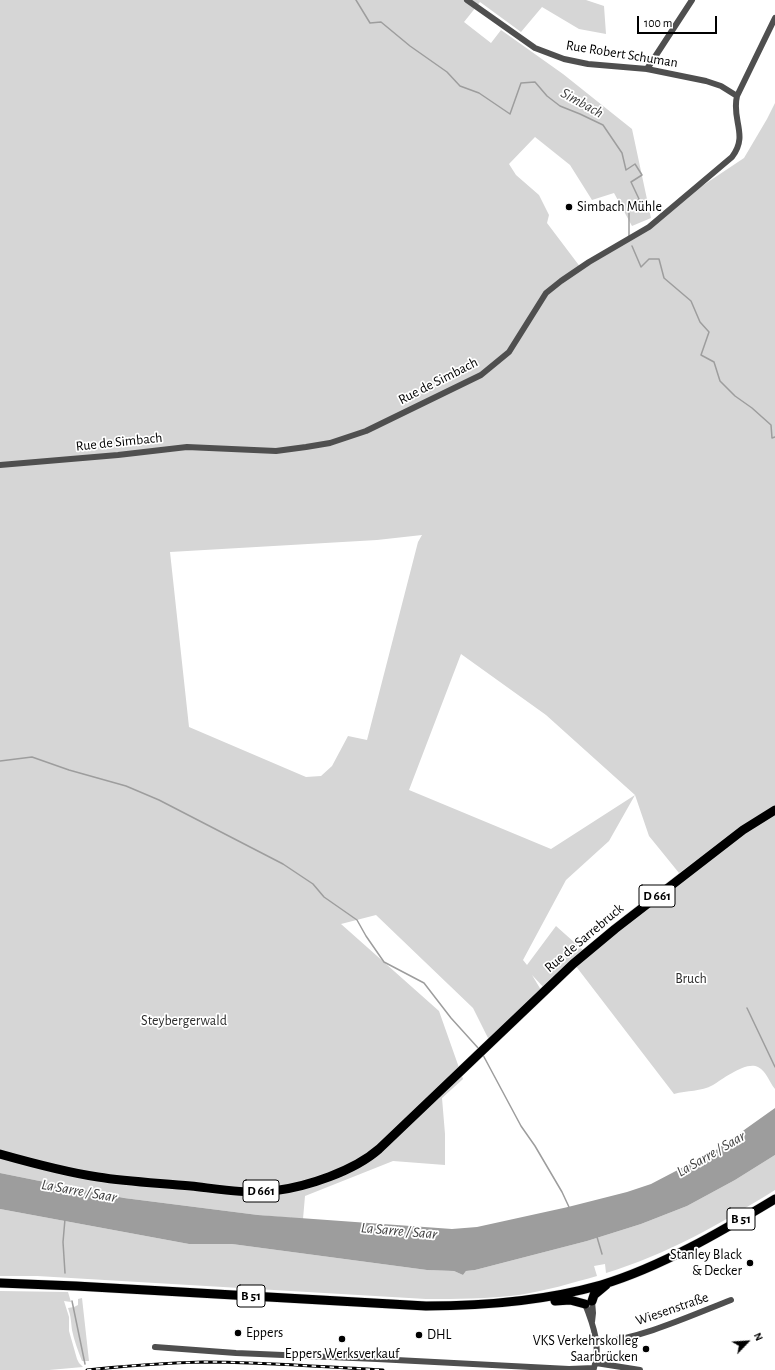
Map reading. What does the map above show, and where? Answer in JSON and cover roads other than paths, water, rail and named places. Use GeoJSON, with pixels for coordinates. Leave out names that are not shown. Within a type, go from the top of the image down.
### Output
{"type":"FeatureCollection","features":[{"type":"Feature","properties":{"kind":"main road","name":"Rue de Sarrebruck"},"geometry":{"type":"LineString","coordinates":[[0,1154],[72,1172],[119,1180],[250,1191],[281,1190],[317,1180],[354,1166],[367,1159],[379,1149],[564,972],[615,929],[743,830],[775,810]]}},
{"type":"Feature","properties":{"kind":"main road","name":"B 51"},"geometry":{"type":"LineString","coordinates":[[0,1283],[71,1285],[426,1306],[472,1306],[536,1299],[585,1289],[612,1281],[654,1264],[706,1239],[775,1198]]}},
{"type":"Feature","properties":{"kind":"main road","name":"B 51"},"geometry":{"type":"LineString","coordinates":[[536,1299],[548,1302],[570,1300],[588,1302],[594,1295],[612,1281]]}},
{"type":"Feature","properties":{"kind":"main road"},"geometry":{"type":"LineString","coordinates":[[585,1289],[582,1294],[588,1302]]}},
{"type":"Feature","properties":{"kind":"street","name":"Rue Robert Schuman"},"geometry":{"type":"LineString","coordinates":[[467,0],[534,48],[564,59],[588,64],[647,68],[706,81],[721,86],[737,96]]}},
{"type":"Feature","properties":{"kind":"street"},"geometry":{"type":"LineString","coordinates":[[647,68],[692,0]]}},
{"type":"Feature","properties":{"kind":"street","name":"Rue de Simbach"},"geometry":{"type":"LineString","coordinates":[[0,465],[118,455],[187,447],[276,451],[330,443],[366,430],[469,382],[481,375],[508,352],[546,293],[589,262],[649,227],[732,158],[740,144],[740,131],[735,105],[737,96],[775,18]]}},
{"type":"Feature","properties":{"kind":"street","name":"Wiesenstraße"},"geometry":{"type":"LineString","coordinates":[[596,1343],[627,1337],[732,1300]]}},
{"type":"Feature","properties":{"kind":"street"},"geometry":{"type":"LineString","coordinates":[[588,1302],[596,1343],[594,1367]]}},
{"type":"Feature","properties":{"kind":"street"},"geometry":{"type":"LineString","coordinates":[[155,1347],[236,1353],[561,1369],[594,1367],[640,1370]]}},
{"type":"Feature","properties":{"kind":"water","name":"La Sarre / Saar"},"geometry":{"type":"Polygon","coordinates":[[[775,1108],[775,1155],[735,1180],[687,1206],[641,1224],[587,1241],[466,1271],[463,1275],[454,1271],[427,1270],[232,1244],[189,1244],[0,1209],[0,1173],[124,1198],[258,1215],[452,1229],[477,1227],[568,1207],[627,1192],[651,1184],[716,1150],[775,1108]]]}},
{"type":"Feature","properties":{"kind":"waterway","name":"Simbach"},"geometry":{"type":"LineString","coordinates":[[356,0],[370,23],[381,22],[410,46],[447,72],[460,86],[479,93],[510,114],[521,83],[535,82],[547,96],[560,106],[603,125],[622,153],[626,170],[635,164],[642,175],[631,182],[639,199],[629,212],[629,237]]}},
{"type":"Feature","properties":{"kind":"waterway","name":"Simbach"},"geometry":{"type":"LineString","coordinates":[[632,246],[641,267],[649,259],[659,259],[664,278],[691,301],[700,322],[709,332],[701,355],[714,362],[720,381],[735,396],[752,408],[771,425],[772,438],[775,437]]}},
{"type":"Feature","properties":{"kind":"waterway"},"geometry":{"type":"LineString","coordinates":[[0,761],[32,757],[69,770],[126,786],[159,800],[283,864],[313,884],[324,897],[357,920],[384,962],[424,983],[451,1018],[479,1049]]}},
{"type":"Feature","properties":{"kind":"waterway"},"geometry":{"type":"LineString","coordinates":[[747,1008],[775,1067]]}},
{"type":"Feature","properties":{"kind":"waterway"},"geometry":{"type":"LineString","coordinates":[[483,1055],[521,1126],[535,1146],[562,1192],[569,1207],[568,1208]]}},
{"type":"Feature","properties":{"kind":"waterway"},"geometry":{"type":"LineString","coordinates":[[65,1219],[63,1242],[65,1273]]}},
{"type":"Feature","properties":{"kind":"waterway"},"geometry":{"type":"LineString","coordinates":[[597,1237],[602,1254]]}},
{"type":"Feature","properties":{"kind":"waterway"},"geometry":{"type":"LineString","coordinates":[[72,1301],[85,1364]]}},
{"type":"Feature","properties":{"kind":"railway"},"geometry":{"type":"LineString","coordinates":[[87,1370],[203,1362],[383,1370]]}},
{"type":"Feature","properties":{"kind":"place","name":"Simbach Mühle"},"geometry":{"type":"Point","coordinates":[569,207]}},
{"type":"Feature","properties":{"kind":"place","name":"Stanley Black & Decker"},"geometry":{"type":"Point","coordinates":[750,1263]}},
{"type":"Feature","properties":{"kind":"place","name":"Eppers"},"geometry":{"type":"Point","coordinates":[238,1333]}},
{"type":"Feature","properties":{"kind":"place","name":"DHL"},"geometry":{"type":"Point","coordinates":[419,1335]}},
{"type":"Feature","properties":{"kind":"place","name":"Eppers Werksverkauf"},"geometry":{"type":"Point","coordinates":[342,1339]}},
{"type":"Feature","properties":{"kind":"place","name":"VKS Verkehrskolleg Saarbrücken"},"geometry":{"type":"Point","coordinates":[646,1349]}},
{"type":"Feature","properties":{"kind":"park label","name":"Bruch"},"geometry":{"type":"Point","coordinates":[691,979]}},
{"type":"Feature","properties":{"kind":"park label","name":"Steybergerwald"},"geometry":{"type":"Point","coordinates":[184,1021]}}]}
